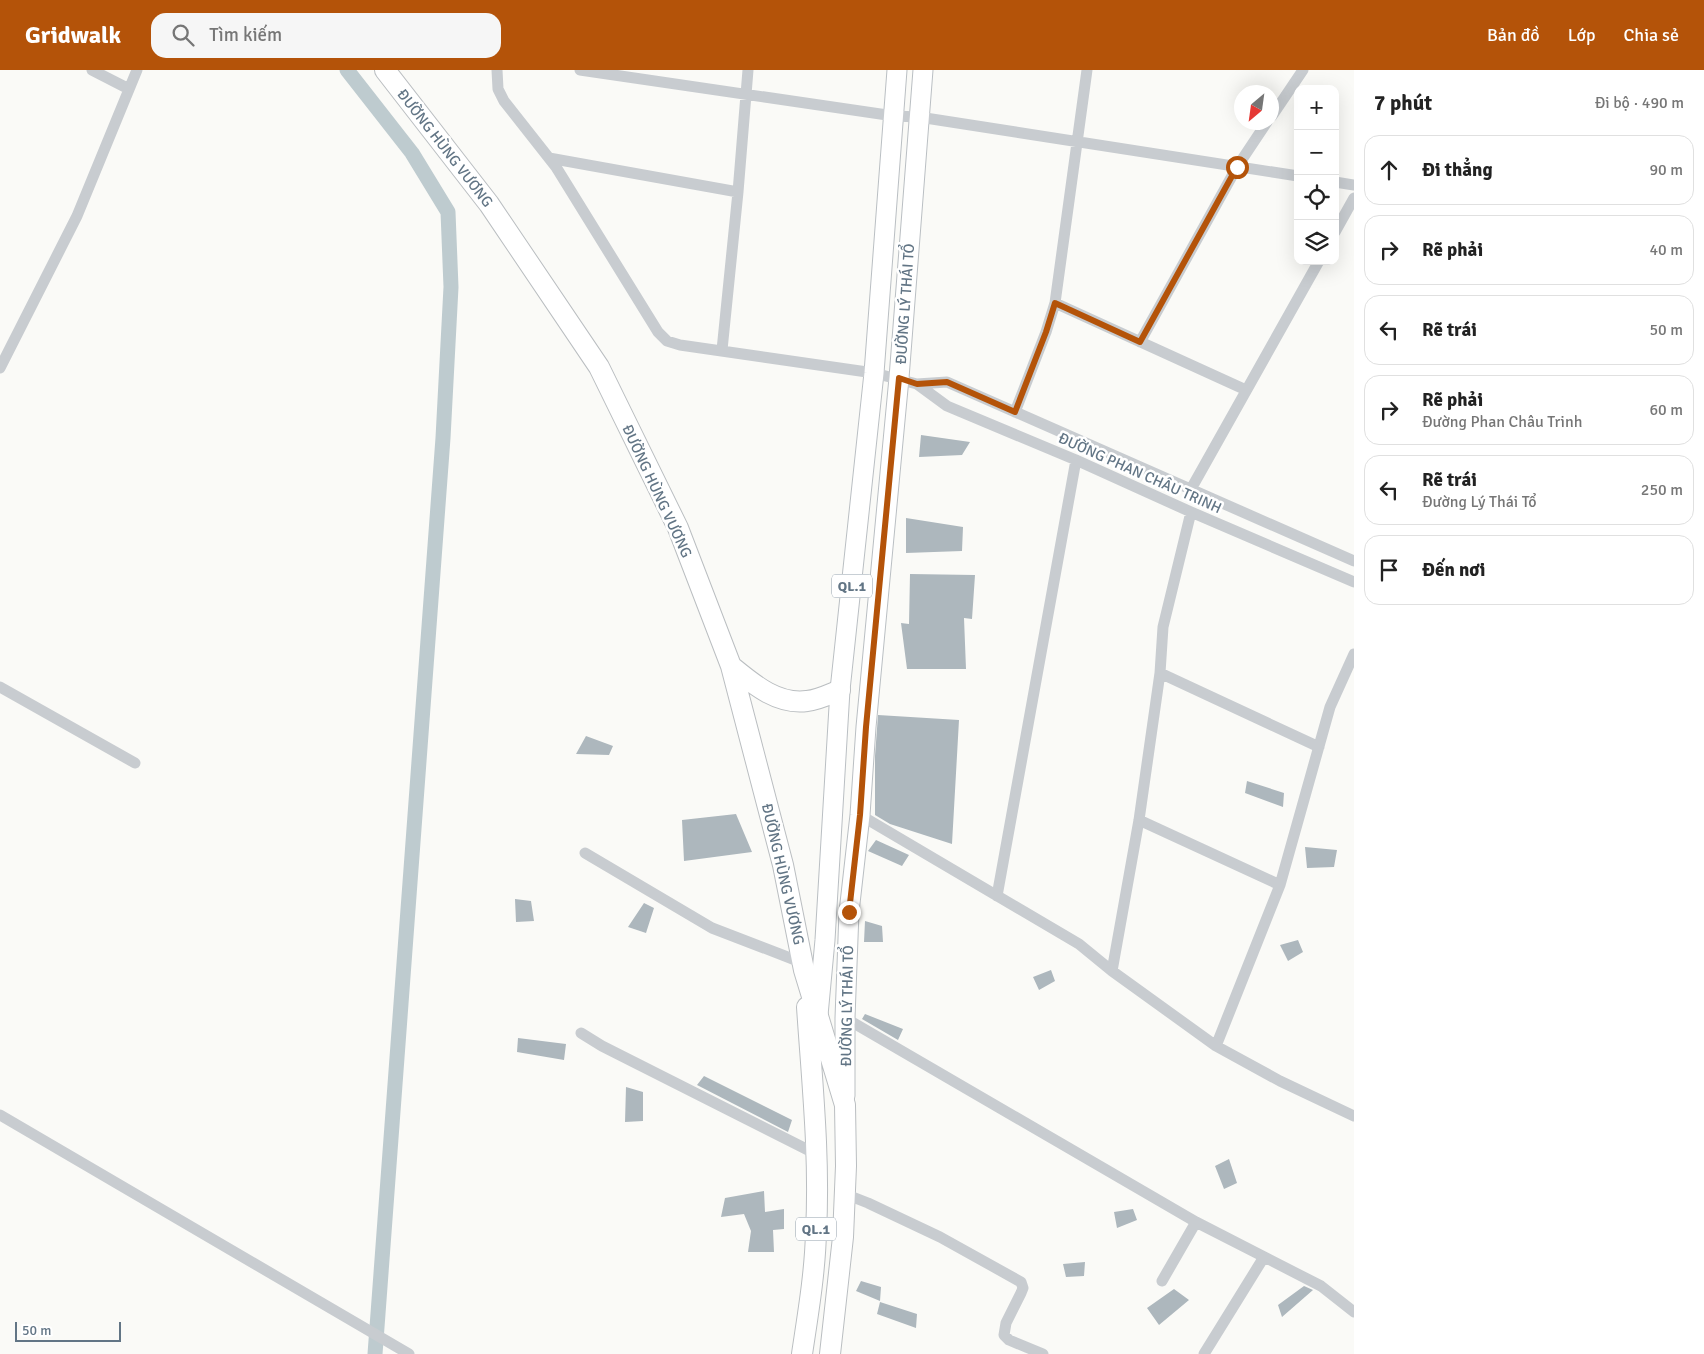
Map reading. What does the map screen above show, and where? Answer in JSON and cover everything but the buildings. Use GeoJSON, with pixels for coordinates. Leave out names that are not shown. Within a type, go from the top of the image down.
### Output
{"type":"FeatureCollection","features":[{"type":"Feature","properties":{"kind":"highway","name":"ĐƯỜNG HÙNG VƯƠNG"},"geometry":{"type":"LineString","coordinates":[[385,70],[489,204],[599,367],[678,528],[731,666],[783,865],[804,966],[845,1105],[845,1194],[838,1292],[830,1354]]}},
{"type":"Feature","properties":{"kind":"highway"},"geometry":{"type":"LineString","coordinates":[[731,666],[751,683],[776,697],[791,702],[809,701],[840,690]]}},
{"type":"Feature","properties":{"kind":"highway","name":"ĐƯỜNG HÙNG VƯƠNG"},"geometry":{"type":"LineString","coordinates":[[802,1354],[816,1233],[814,1103],[804,966]]}},
{"type":"Feature","properties":{"kind":"main road","name":"ĐƯỜNG LÝ THÁI TỔ"},"geometry":{"type":"LineString","coordinates":[[814,1103],[840,690],[874,373],[897,70]]}},
{"type":"Feature","properties":{"kind":"main road","name":"ĐƯỜNG LÝ THÁI TỔ"},"geometry":{"type":"LineString","coordinates":[[845,1105],[845,1018],[849,912],[860,815],[866,727],[899,378],[923,70]]}},
{"type":"Feature","properties":{"kind":"main road"},"geometry":{"type":"LineString","coordinates":[[838,724],[866,727]]}},
{"type":"Feature","properties":{"kind":"street"},"geometry":{"type":"LineString","coordinates":[[92,70],[129,89]]}},
{"type":"Feature","properties":{"kind":"street"},"geometry":{"type":"LineString","coordinates":[[1,362],[77,216],[137,70]]}},
{"type":"Feature","properties":{"kind":"street","name":"ĐƯỜNG PHAN CHÂU TRINH"},"geometry":{"type":"LineString","coordinates":[[497,70],[498,89],[504,101],[549,158],[658,332],[667,341],[680,345],[874,373],[917,384],[947,406],[1076,460],[1190,512],[1354,582]]}},
{"type":"Feature","properties":{"kind":"street"},"geometry":{"type":"LineString","coordinates":[[580,70],[621,73],[746,94],[894,116],[919,117],[1294,175]]}},
{"type":"Feature","properties":{"kind":"street"},"geometry":{"type":"LineString","coordinates":[[722,350],[748,70]]}},
{"type":"Feature","properties":{"kind":"street"},"geometry":{"type":"LineString","coordinates":[[1015,412],[1046,332],[1055,303],[1087,70]]}},
{"type":"Feature","properties":{"kind":"street"},"geometry":{"type":"LineString","coordinates":[[1279,106],[1303,70]]}},
{"type":"Feature","properties":{"kind":"street"},"geometry":{"type":"LineString","coordinates":[[1140,342],[1237,167],[1262,130]]}},
{"type":"Feature","properties":{"kind":"street"},"geometry":{"type":"LineString","coordinates":[[549,158],[738,192]]}},
{"type":"Feature","properties":{"kind":"street"},"geometry":{"type":"LineString","coordinates":[[1339,183],[1354,185]]}},
{"type":"Feature","properties":{"kind":"street"},"geometry":{"type":"LineString","coordinates":[[1339,225],[1354,198]]}},
{"type":"Feature","properties":{"kind":"street"},"geometry":{"type":"LineString","coordinates":[[1190,489],[1317,265]]}},
{"type":"Feature","properties":{"kind":"street"},"geometry":{"type":"LineString","coordinates":[[1055,303],[1246,390]]}},
{"type":"Feature","properties":{"kind":"street","name":"ĐƯỜNG PHAN CHÂU TRINH"},"geometry":{"type":"LineString","coordinates":[[917,384],[947,382],[1354,560]]}},
{"type":"Feature","properties":{"kind":"street"},"geometry":{"type":"LineString","coordinates":[[996,896],[1076,460]]}},
{"type":"Feature","properties":{"kind":"street"},"geometry":{"type":"LineString","coordinates":[[1112,971],[1139,820],[1160,674],[1163,627],[1190,512]]}},
{"type":"Feature","properties":{"kind":"street"},"geometry":{"type":"LineString","coordinates":[[1280,551],[1288,532]]}},
{"type":"Feature","properties":{"kind":"street"},"geometry":{"type":"LineString","coordinates":[[1216,1046],[1280,885],[1330,708],[1354,654]]}},
{"type":"Feature","properties":{"kind":"street"},"geometry":{"type":"LineString","coordinates":[[1160,674],[1319,746]]}},
{"type":"Feature","properties":{"kind":"street"},"geometry":{"type":"LineString","coordinates":[[0,687],[135,763]]}},
{"type":"Feature","properties":{"kind":"street"},"geometry":{"type":"LineString","coordinates":[[860,815],[1079,944],[1112,971],[1216,1046],[1280,1081],[1354,1116]]}},
{"type":"Feature","properties":{"kind":"street"},"geometry":{"type":"LineString","coordinates":[[1139,820],[1280,885]]}},
{"type":"Feature","properties":{"kind":"street"},"geometry":{"type":"LineString","coordinates":[[585,853],[712,928],[804,966]]}},
{"type":"Feature","properties":{"kind":"street"},"geometry":{"type":"LineString","coordinates":[[845,1018],[1196,1222],[1321,1286],[1354,1312]]}},
{"type":"Feature","properties":{"kind":"street"},"geometry":{"type":"LineString","coordinates":[[581,1033],[610,1050],[816,1154]]}},
{"type":"Feature","properties":{"kind":"street"},"geometry":{"type":"LineString","coordinates":[[0,1115],[409,1354]]}},
{"type":"Feature","properties":{"kind":"street"},"geometry":{"type":"LineString","coordinates":[[845,1194],[940,1237],[1020,1282],[1023,1288],[1006,1323],[1004,1334],[1009,1340],[1043,1354]]}},
{"type":"Feature","properties":{"kind":"street"},"geometry":{"type":"LineString","coordinates":[[1162,1281],[1196,1222]]}},
{"type":"Feature","properties":{"kind":"street"},"geometry":{"type":"LineString","coordinates":[[1204,1354],[1264,1257]]}},
{"type":"Feature","properties":{"kind":"waterway"},"geometry":{"type":"LineString","coordinates":[[347,70],[412,153],[448,212],[451,287],[443,438],[375,1354]]}},
{"type":"Feature","properties":{"kind":"route"},"geometry":{"type":"LineString","coordinates":[[849,912],[860,815],[866,727],[899,378],[917,384],[947,382],[1015,412],[1046,332],[1055,303],[1140,342],[1237,167]]}}]}
